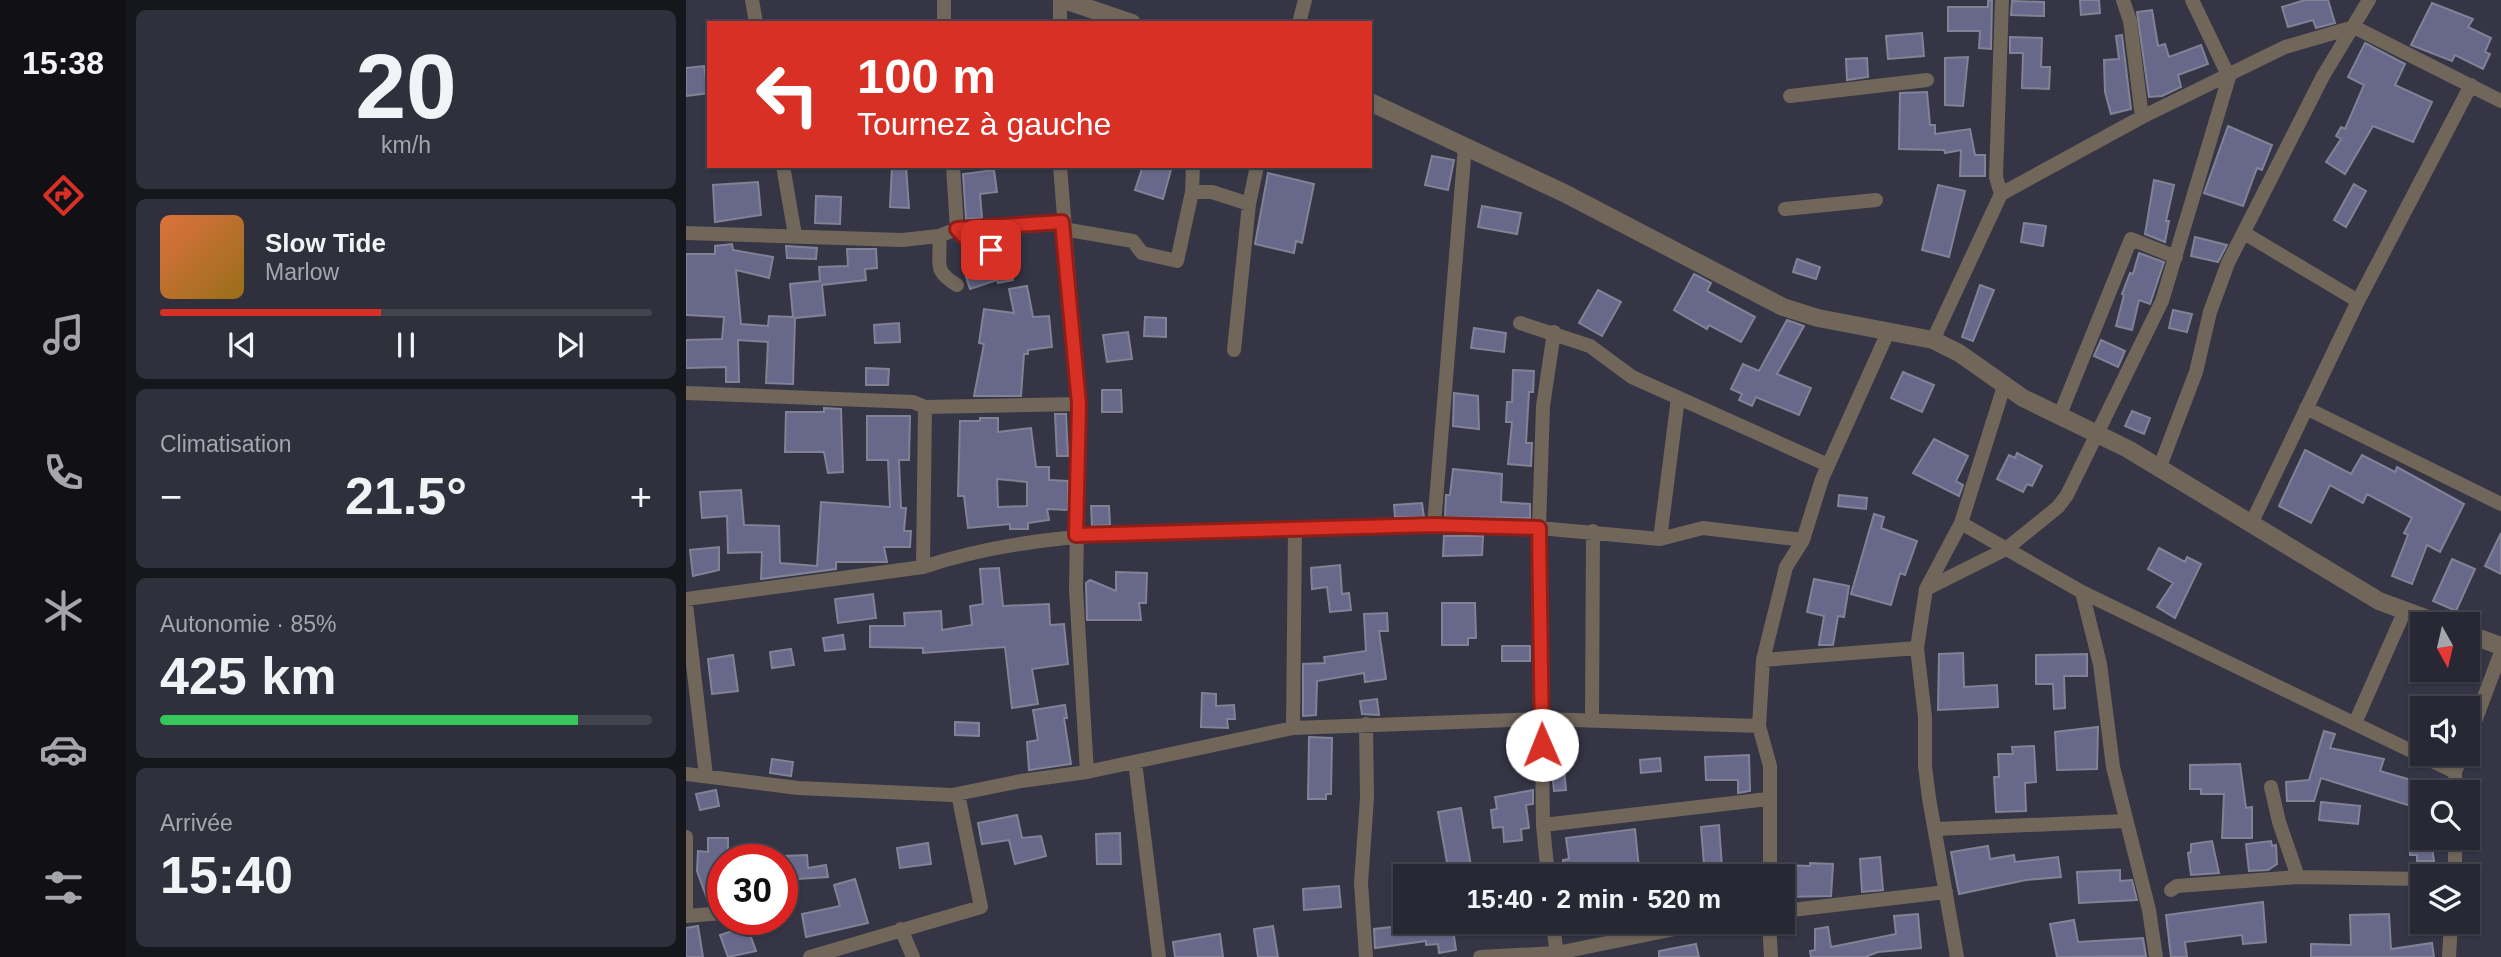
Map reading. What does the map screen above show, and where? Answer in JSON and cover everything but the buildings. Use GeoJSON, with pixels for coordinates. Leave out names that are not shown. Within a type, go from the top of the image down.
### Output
{"type":"FeatureCollection","features":[{"type":"Feature","properties":{"kind":"street"},"geometry":{"type":"LineString","coordinates":[[752,0],[756,21]]}},
{"type":"Feature","properties":{"kind":"street"},"geometry":{"type":"LineString","coordinates":[[944,0],[944,21]]}},
{"type":"Feature","properties":{"kind":"street"},"geometry":{"type":"LineString","coordinates":[[1060,21],[1062,0],[1126,21]]}},
{"type":"Feature","properties":{"kind":"street"},"geometry":{"type":"LineString","coordinates":[[1300,21],[1305,0]]}},
{"type":"Feature","properties":{"kind":"street"},"geometry":{"type":"LineString","coordinates":[[2001,194],[1996,177],[2002,0]]}},
{"type":"Feature","properties":{"kind":"street"},"geometry":{"type":"LineString","coordinates":[[2126,0],[2142,117]]}},
{"type":"Feature","properties":{"kind":"street"},"geometry":{"type":"LineString","coordinates":[[1926,589],[2007,549],[2058,507],[2098,436],[2162,301],[2229,77],[2192,0]]}},
{"type":"Feature","properties":{"kind":"street"},"geometry":{"type":"LineString","coordinates":[[2159,468],[2196,372],[2210,312],[2244,233],[2323,76],[2369,0]]}},
{"type":"Feature","properties":{"kind":"street"},"geometry":{"type":"LineString","coordinates":[[1933,340],[2001,194],[2142,117],[2229,77],[2285,47],[2354,27],[2501,101]]}},
{"type":"Feature","properties":{"kind":"street"},"geometry":{"type":"LineString","coordinates":[[1790,96],[1927,80]]}},
{"type":"Feature","properties":{"kind":"street"},"geometry":{"type":"LineString","coordinates":[[2251,524],[2358,301],[2471,85]]}},
{"type":"Feature","properties":{"kind":"street"},"geometry":{"type":"LineString","coordinates":[[1372,103],[1564,192],[1783,307],[1818,318],[1933,340],[2005,383],[2023,398],[2159,468],[2379,601],[2410,612]]}},
{"type":"Feature","properties":{"kind":"street"},"geometry":{"type":"LineString","coordinates":[[1434,525],[1465,146]]}},
{"type":"Feature","properties":{"kind":"street"},"geometry":{"type":"LineString","coordinates":[[783,168],[795,235]]}},
{"type":"Feature","properties":{"kind":"street"},"geometry":{"type":"LineString","coordinates":[[953,168],[957,229],[977,247],[1007,250]]}},
{"type":"Feature","properties":{"kind":"street"},"geometry":{"type":"LineString","coordinates":[[1060,168],[1079,404],[1076,535],[1079,650],[1087,772]]}},
{"type":"Feature","properties":{"kind":"street"},"geometry":{"type":"LineString","coordinates":[[686,233],[902,240],[939,236],[957,229],[1063,225],[1133,241],[1142,253],[1177,261],[1192,192],[1193,168]]}},
{"type":"Feature","properties":{"kind":"street"},"geometry":{"type":"LineString","coordinates":[[1234,350],[1249,204],[1256,168]]}},
{"type":"Feature","properties":{"kind":"street"},"geometry":{"type":"LineString","coordinates":[[1192,192],[1212,192],[1249,204]]}},
{"type":"Feature","properties":{"kind":"street"},"geometry":{"type":"LineString","coordinates":[[1784,209],[1875,200]]}},
{"type":"Feature","properties":{"kind":"street"},"geometry":{"type":"LineString","coordinates":[[2244,233],[2358,301]]}},
{"type":"Feature","properties":{"kind":"street"},"geometry":{"type":"LineString","coordinates":[[939,236],[938,269],[943,278],[957,285]]}},
{"type":"Feature","properties":{"kind":"street"},"geometry":{"type":"LineString","coordinates":[[2059,417],[2131,239],[2176,257]]}},
{"type":"Feature","properties":{"kind":"street"},"geometry":{"type":"LineString","coordinates":[[1520,323],[1590,346],[1632,377],[1828,465]]}},
{"type":"Feature","properties":{"kind":"street"},"geometry":{"type":"LineString","coordinates":[[1770,864],[1770,766],[1759,726],[1763,660],[1786,567],[1803,540],[1828,465],[1889,330]]}},
{"type":"Feature","properties":{"kind":"street"},"geometry":{"type":"LineString","coordinates":[[1547,864],[1543,825],[1539,528],[1543,406],[1554,332]]}},
{"type":"Feature","properties":{"kind":"street"},"geometry":{"type":"LineString","coordinates":[[1957,957],[1925,766],[1925,717],[1917,648],[1926,589],[1961,523],[2005,383]]}},
{"type":"Feature","properties":{"kind":"street"},"geometry":{"type":"LineString","coordinates":[[686,393],[913,402],[925,407],[1079,404]]}},
{"type":"Feature","properties":{"kind":"street"},"geometry":{"type":"LineString","coordinates":[[1660,539],[1678,398]]}},
{"type":"Feature","properties":{"kind":"street"},"geometry":{"type":"LineString","coordinates":[[923,567],[925,407]]}},
{"type":"Feature","properties":{"kind":"street"},"geometry":{"type":"LineString","coordinates":[[2306,408],[2501,504]]}},
{"type":"Feature","properties":{"kind":"street"},"geometry":{"type":"LineString","coordinates":[[1961,523],[2082,592],[2455,772]]}},
{"type":"Feature","properties":{"kind":"street"},"geometry":{"type":"LineString","coordinates":[[706,776],[686,601],[923,567],[957,556],[1076,535],[1434,525],[1593,531],[1660,539],[1703,528],[1803,540]]}},
{"type":"Feature","properties":{"kind":"street"},"geometry":{"type":"LineString","coordinates":[[1293,728],[1295,529]]}},
{"type":"Feature","properties":{"kind":"street"},"geometry":{"type":"LineString","coordinates":[[1592,720],[1593,531]]}},
{"type":"Feature","properties":{"kind":"street"},"geometry":{"type":"LineString","coordinates":[[2023,535],[2029,562]]}},
{"type":"Feature","properties":{"kind":"street"},"geometry":{"type":"LineString","coordinates":[[2082,592],[2100,664],[2113,767],[2149,909],[2156,957]]}},
{"type":"Feature","properties":{"kind":"street"},"geometry":{"type":"LineString","coordinates":[[2356,723],[2405,610]]}},
{"type":"Feature","properties":{"kind":"street"},"geometry":{"type":"LineString","coordinates":[[2480,638],[2501,646]]}},
{"type":"Feature","properties":{"kind":"street"},"geometry":{"type":"LineString","coordinates":[[1763,660],[1917,648]]}},
{"type":"Feature","properties":{"kind":"street"},"geometry":{"type":"LineString","coordinates":[[2480,708],[2501,652]]}},
{"type":"Feature","properties":{"kind":"street"},"geometry":{"type":"LineString","coordinates":[[686,774],[798,788],[958,793],[1087,772],[1293,728],[1366,723],[1542,719],[1759,726]]}},
{"type":"Feature","properties":{"kind":"street"},"geometry":{"type":"LineString","coordinates":[[1366,723],[1367,798],[1361,883],[1366,957]]}},
{"type":"Feature","properties":{"kind":"street"},"geometry":{"type":"LineString","coordinates":[[1135,762],[1159,957]]}},
{"type":"Feature","properties":{"kind":"street"},"geometry":{"type":"LineString","coordinates":[[2455,780],[2457,766]]}},
{"type":"Feature","properties":{"kind":"street"},"geometry":{"type":"LineString","coordinates":[[2271,787],[2279,822],[2298,877]]}},
{"type":"Feature","properties":{"kind":"street"},"geometry":{"type":"LineString","coordinates":[[810,957],[981,907],[958,793]]}},
{"type":"Feature","properties":{"kind":"street"},"geometry":{"type":"LineString","coordinates":[[1543,825],[1768,799]]}},
{"type":"Feature","properties":{"kind":"street"},"geometry":{"type":"LineString","coordinates":[[1935,829],[2126,821]]}},
{"type":"Feature","properties":{"kind":"street"},"geometry":{"type":"LineString","coordinates":[[686,837],[686,916],[707,915]]}},
{"type":"Feature","properties":{"kind":"street"},"geometry":{"type":"LineString","coordinates":[[2171,890],[2177,886],[2298,877],[2410,879]]}},
{"type":"Feature","properties":{"kind":"street"},"geometry":{"type":"LineString","coordinates":[[1795,910],[1946,892]]}},
{"type":"Feature","properties":{"kind":"street"},"geometry":{"type":"LineString","coordinates":[[901,929],[913,957]]}},
{"type":"Feature","properties":{"kind":"street"},"geometry":{"type":"LineString","coordinates":[[1554,934],[1557,955]]}},
{"type":"Feature","properties":{"kind":"street"},"geometry":{"type":"LineString","coordinates":[[1480,957],[1557,955],[1654,934]]}},
{"type":"Feature","properties":{"kind":"street"},"geometry":{"type":"LineString","coordinates":[[1770,934],[1771,957]]}},
{"type":"Feature","properties":{"kind":"street"},"geometry":{"type":"LineString","coordinates":[[2449,957],[2451,934]]}},
{"type":"Feature","properties":{"kind":"route"},"geometry":{"type":"LineString","coordinates":[[991,250],[970,243],[957,229],[1062,222],[1079,404],[1076,535],[1434,525],[1539,528],[1542,745]]}}]}
